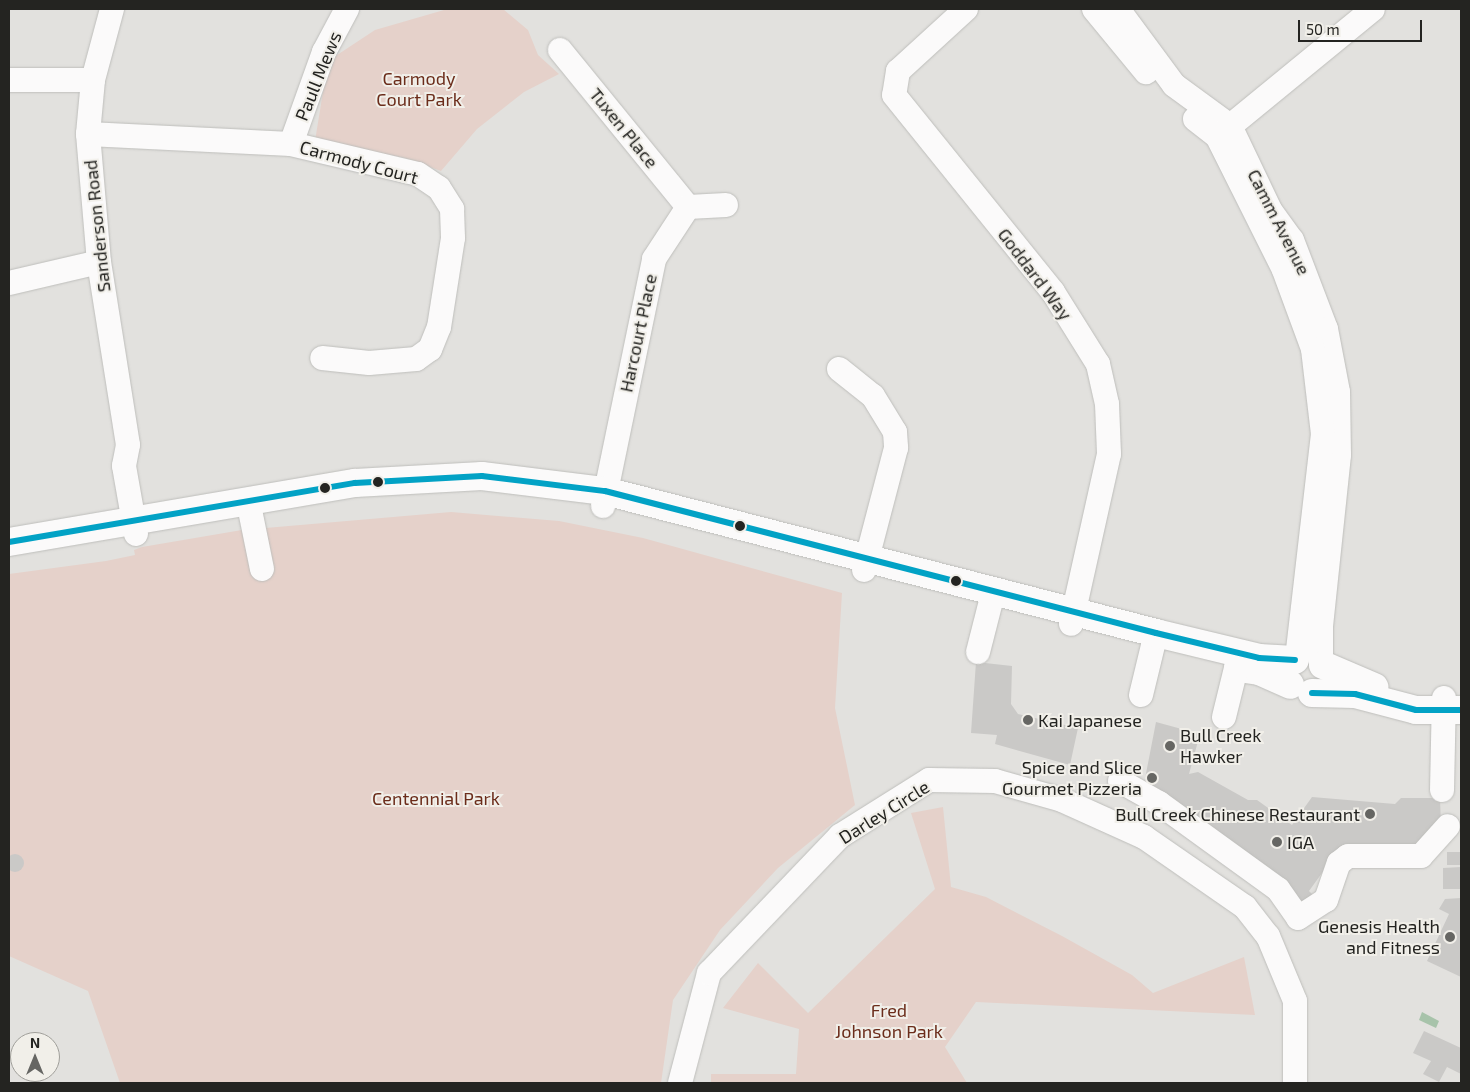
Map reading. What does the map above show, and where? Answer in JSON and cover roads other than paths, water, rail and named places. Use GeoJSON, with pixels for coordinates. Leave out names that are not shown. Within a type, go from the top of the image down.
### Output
{"type":"FeatureCollection","features":[{"type":"Feature","properties":{"kind":"main road"},"geometry":{"type":"LineString","coordinates":[[9,555],[356,483],[431,476],[482,476],[604,498],[866,564],[1154,640],[1236,668],[1259,671],[1306,671]]}},
{"type":"Feature","properties":{"kind":"main road"},"geometry":{"type":"LineString","coordinates":[[9,542],[251,515],[339,499],[431,490],[507,491],[604,498]]}},
{"type":"Feature","properties":{"kind":"main road"},"geometry":{"type":"LineString","coordinates":[[1154,640],[1259,658],[1306,671],[1453,704]]}},
{"type":"Feature","properties":{"kind":"street","name":"Sanderson Road"},"geometry":{"type":"LineString","coordinates":[[112,9],[93,80],[88,134],[99,262],[128,445],[124,466],[143,526]]}},
{"type":"Feature","properties":{"kind":"street","name":"Paull Mews"},"geometry":{"type":"LineString","coordinates":[[291,144],[324,52],[347,9]]}},
{"type":"Feature","properties":{"kind":"street","name":"Goddard Way"},"geometry":{"type":"LineString","coordinates":[[966,9],[898,71],[894,94],[1053,292],[1098,364],[1107,404],[1109,454],[1072,618]]}},
{"type":"Feature","properties":{"kind":"street","name":"Camm Avenue"},"geometry":{"type":"LineString","coordinates":[[1094,9],[1152,80],[1224,131]]}},
{"type":"Feature","properties":{"kind":"street","name":"Camm Avenue"},"geometry":{"type":"LineString","coordinates":[[1118,9],[1174,85],[1224,131],[1310,282],[1326,329],[1338,392],[1339,455],[1321,627],[1306,671]]}},
{"type":"Feature","properties":{"kind":"street"},"geometry":{"type":"LineString","coordinates":[[1224,131],[1373,9]]}},
{"type":"Feature","properties":{"kind":"street","name":"Tuxen Place"},"geometry":{"type":"LineString","coordinates":[[560,50],[688,207]]}},
{"type":"Feature","properties":{"kind":"street"},"geometry":{"type":"LineString","coordinates":[[9,80],[93,80]]}},
{"type":"Feature","properties":{"kind":"street","name":"Carmody Court"},"geometry":{"type":"LineString","coordinates":[[88,134],[291,144],[418,174],[439,188],[452,209],[449,272],[430,349],[416,359],[369,363],[322,358]]}},
{"type":"Feature","properties":{"kind":"street"},"geometry":{"type":"LineString","coordinates":[[688,207],[726,205]]}},
{"type":"Feature","properties":{"kind":"street","name":"Harcourt Place"},"geometry":{"type":"LineString","coordinates":[[604,498],[654,259],[688,207]]}},
{"type":"Feature","properties":{"kind":"street"},"geometry":{"type":"LineString","coordinates":[[9,283],[99,262]]}},
{"type":"Feature","properties":{"kind":"street"},"geometry":{"type":"LineString","coordinates":[[839,369],[873,396],[895,432],[896,448],[866,564]]}},
{"type":"Feature","properties":{"kind":"street"},"geometry":{"type":"LineString","coordinates":[[251,515],[262,569]]}},
{"type":"Feature","properties":{"kind":"street"},"geometry":{"type":"LineString","coordinates":[[978,652],[992,598]]}},
{"type":"Feature","properties":{"kind":"street"},"geometry":{"type":"LineString","coordinates":[[1141,695],[1154,640]]}},
{"type":"Feature","properties":{"kind":"street"},"geometry":{"type":"LineString","coordinates":[[1224,717],[1236,668]]}},
{"type":"Feature","properties":{"kind":"street"},"geometry":{"type":"LineString","coordinates":[[1448,776],[1453,704]]}},
{"type":"Feature","properties":{"kind":"street","name":"Darley Circle"},"geometry":{"type":"LineString","coordinates":[[680,1083],[710,974],[840,836],[929,780],[995,781],[1062,800],[1144,837],[1245,907],[1268,936],[1295,1001],[1295,1083]]}},
{"type":"Feature","properties":{"kind":"street"},"geometry":{"type":"LineString","coordinates":[[1120,781],[1159,803],[1278,889],[1298,918],[1326,900],[1340,863],[1348,856],[1421,856],[1448,826]]}},
{"type":"Feature","properties":{"kind":"place","name":"Kai Japanese"},"geometry":{"type":"Point","coordinates":[1028,720]}},
{"type":"Feature","properties":{"kind":"place","name":"Bull Creek Hawker"},"geometry":{"type":"Point","coordinates":[1170,746]}},
{"type":"Feature","properties":{"kind":"place","name":"Spice and Slice Gourmet Pizzeria"},"geometry":{"type":"Point","coordinates":[1152,778]}},
{"type":"Feature","properties":{"kind":"place","name":"Bull Creek Chinese Restaurant"},"geometry":{"type":"Point","coordinates":[1370,814]}},
{"type":"Feature","properties":{"kind":"place","name":"IGA"},"geometry":{"type":"Point","coordinates":[1277,842]}},
{"type":"Feature","properties":{"kind":"place","name":"Genesis Health and Fitness"},"geometry":{"type":"Point","coordinates":[1450,937]}},
{"type":"Feature","properties":{"kind":"park label","name":"Carmody Court Park"},"geometry":{"type":"Point","coordinates":[419,89]}},
{"type":"Feature","properties":{"kind":"park label","name":"Centennial Park"},"geometry":{"type":"Point","coordinates":[436,798]}},
{"type":"Feature","properties":{"kind":"park label","name":"Fred Johnson Park"},"geometry":{"type":"Point","coordinates":[889,1021]}}]}
